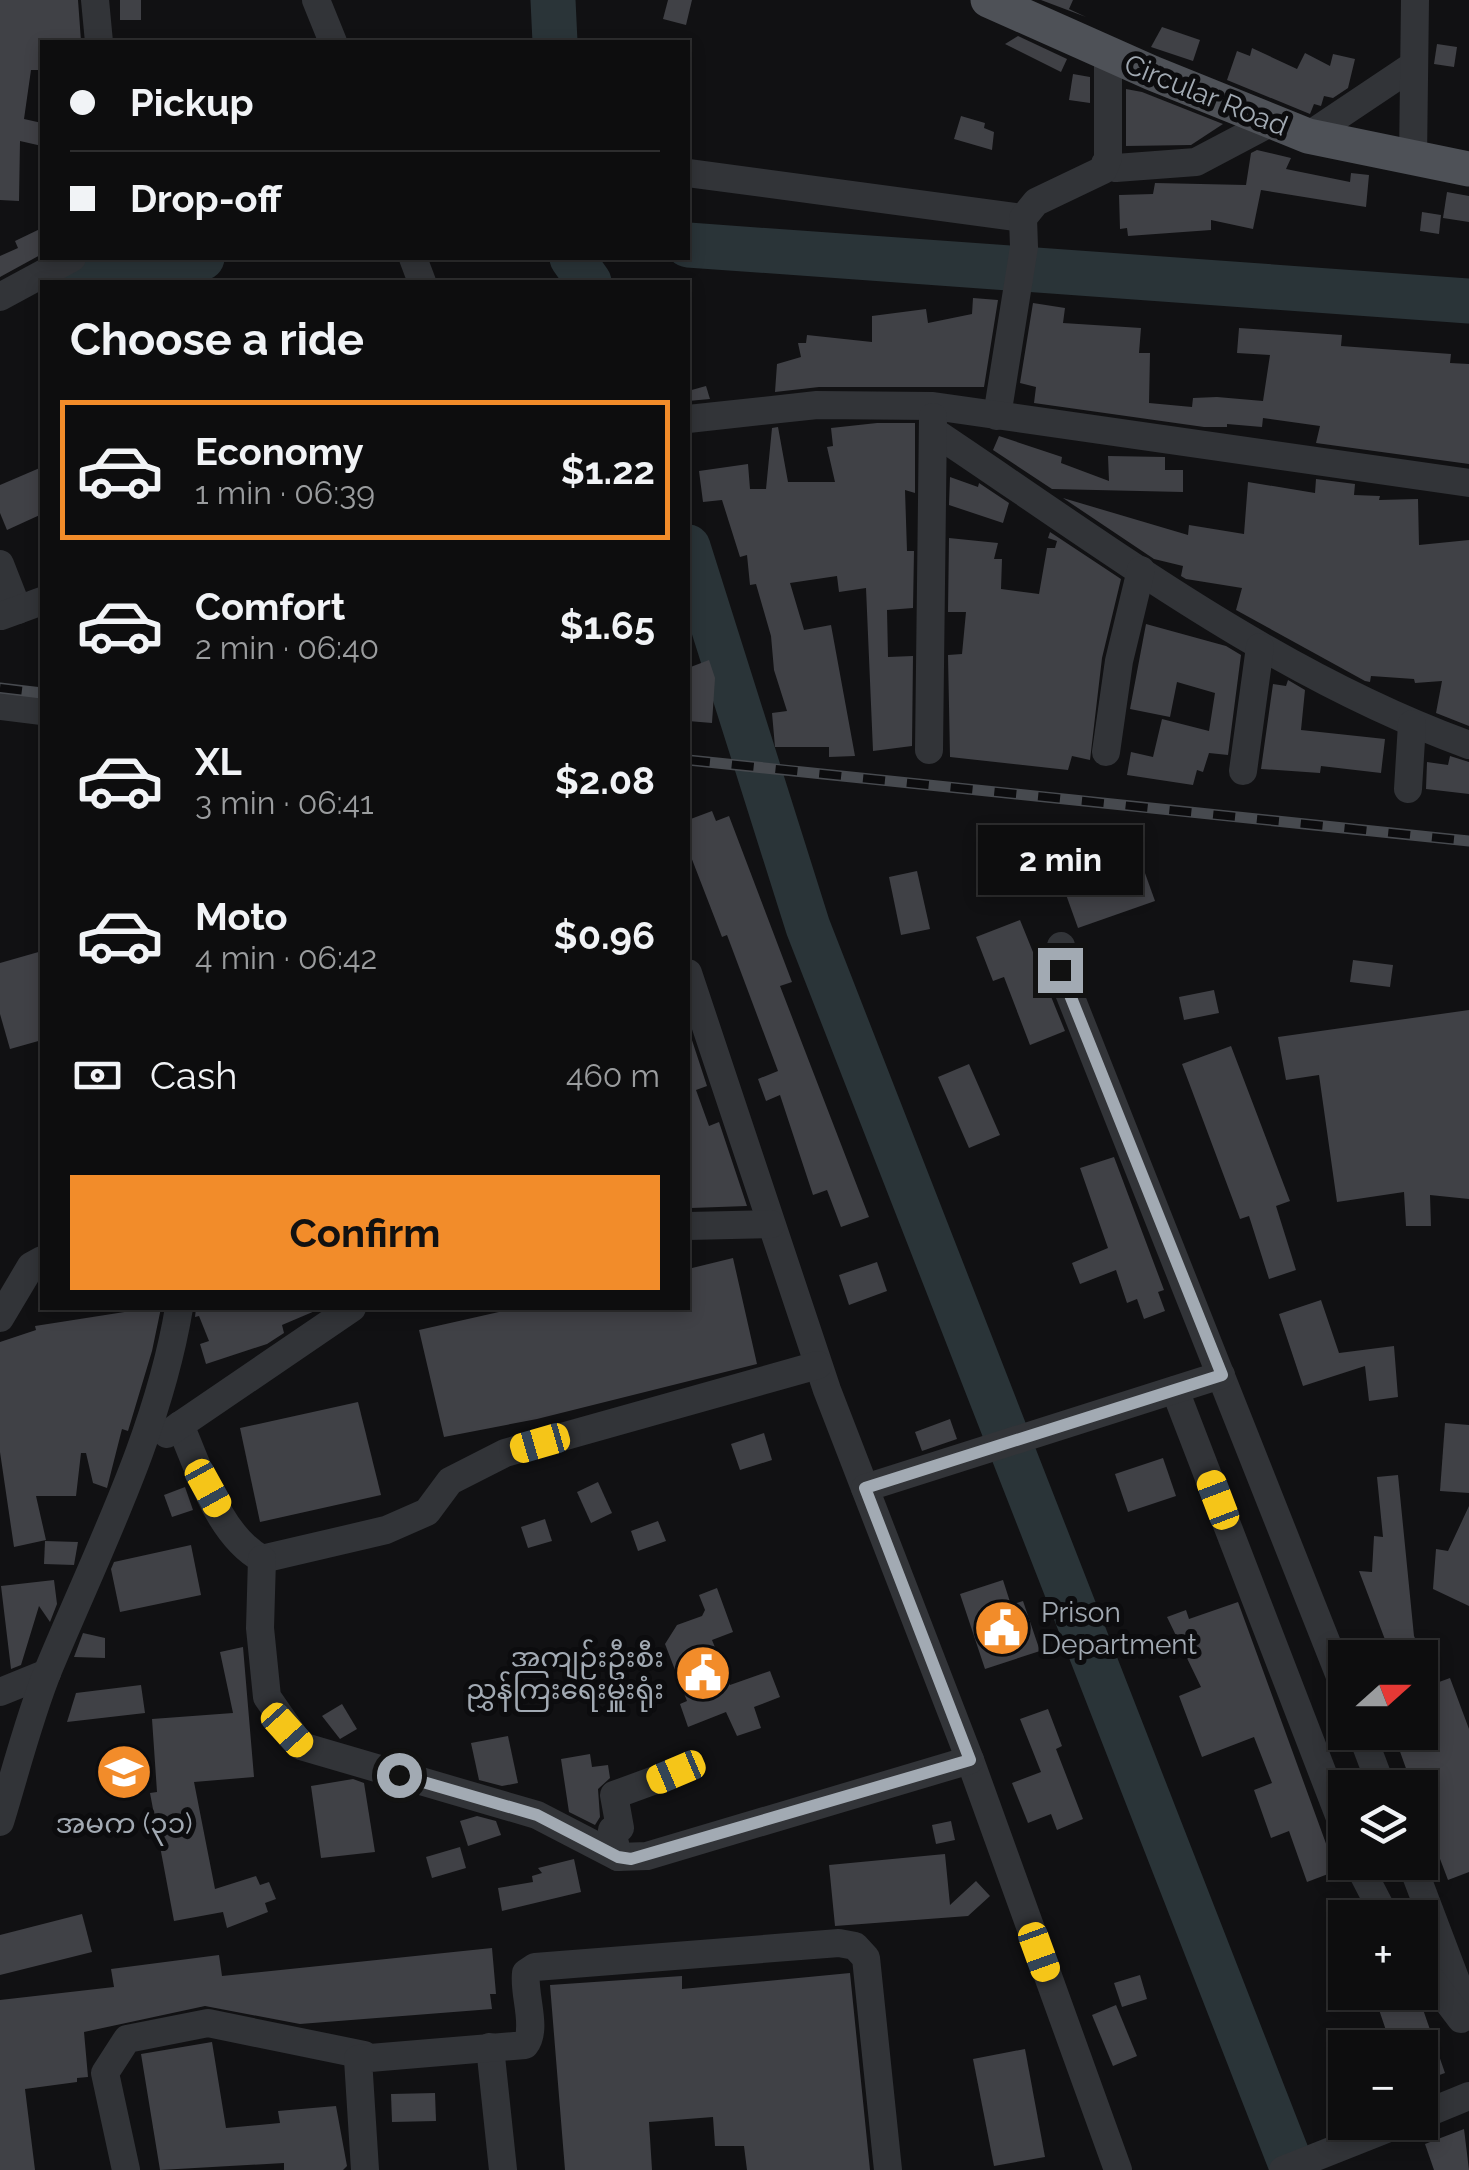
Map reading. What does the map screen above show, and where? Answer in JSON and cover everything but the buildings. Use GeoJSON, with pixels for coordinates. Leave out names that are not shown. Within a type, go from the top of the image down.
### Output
{"type":"FeatureCollection","features":[{"type":"Feature","properties":{"kind":"main road","name":"Circular Road"},"geometry":{"type":"LineString","coordinates":[[988,0],[1108,55],[1308,136],[1469,169]]}},
{"type":"Feature","properties":{"kind":"street"},"geometry":{"type":"LineString","coordinates":[[95,0],[99,40]]}},
{"type":"Feature","properties":{"kind":"street"},"geometry":{"type":"LineString","coordinates":[[316,0],[332,40]]}},
{"type":"Feature","properties":{"kind":"street"},"geometry":{"type":"LineString","coordinates":[[1415,0],[1414,65],[1423,160]]}},
{"type":"Feature","properties":{"kind":"street"},"geometry":{"type":"LineString","coordinates":[[997,416],[1024,248],[1023,218],[1036,202],[1089,180],[1105,164],[1108,55]]}},
{"type":"Feature","properties":{"kind":"street"},"geometry":{"type":"LineString","coordinates":[[1308,136],[1414,65]]}},
{"type":"Feature","properties":{"kind":"street"},"geometry":{"type":"LineString","coordinates":[[1105,164],[1116,168],[1196,162],[1272,122]]}},
{"type":"Feature","properties":{"kind":"street"},"geometry":{"type":"LineString","coordinates":[[690,173],[1023,218]]}},
{"type":"Feature","properties":{"kind":"street"},"geometry":{"type":"LineString","coordinates":[[0,297],[68,260]]}},
{"type":"Feature","properties":{"kind":"street"},"geometry":{"type":"LineString","coordinates":[[690,419],[817,405],[933,418],[997,416],[1469,483]]}},
{"type":"Feature","properties":{"kind":"street"},"geometry":{"type":"LineString","coordinates":[[933,418],[1141,570],[1260,647],[1412,724],[1469,745]]}},
{"type":"Feature","properties":{"kind":"street"},"geometry":{"type":"LineString","coordinates":[[929,750],[933,418]]}},
{"type":"Feature","properties":{"kind":"street"},"geometry":{"type":"LineString","coordinates":[[0,564],[20,609]]}},
{"type":"Feature","properties":{"kind":"street"},"geometry":{"type":"LineString","coordinates":[[1106,752],[1119,661],[1141,570]]}},
{"type":"Feature","properties":{"kind":"street"},"geometry":{"type":"LineString","coordinates":[[1243,772],[1260,647]]}},
{"type":"Feature","properties":{"kind":"street"},"geometry":{"type":"LineString","coordinates":[[0,706],[40,711]]}},
{"type":"Feature","properties":{"kind":"street"},"geometry":{"type":"LineString","coordinates":[[1408,789],[1412,724]]}},
{"type":"Feature","properties":{"kind":"street"},"geometry":{"type":"LineString","coordinates":[[1061,946],[1060,970],[1328,1646]]}},
{"type":"Feature","properties":{"kind":"street"},"geometry":{"type":"LineString","coordinates":[[690,979],[818,1365],[970,1760],[1118,2170]]}},
{"type":"Feature","properties":{"kind":"street"},"geometry":{"type":"LineString","coordinates":[[690,1226],[771,1224]]}},
{"type":"Feature","properties":{"kind":"street"},"geometry":{"type":"LineString","coordinates":[[0,1318],[31,1266],[40,1261]]}},
{"type":"Feature","properties":{"kind":"street"},"geometry":{"type":"LineString","coordinates":[[0,1822],[47,1673],[141,1452],[170,1361],[179,1310]]}},
{"type":"Feature","properties":{"kind":"street"},"geometry":{"type":"LineString","coordinates":[[141,1452],[349,1310]]}},
{"type":"Feature","properties":{"kind":"street"},"geometry":{"type":"LineString","coordinates":[[180,1425],[229,1526],[244,1550],[262,1558],[400,1524],[427,1512],[450,1481],[505,1453],[818,1365]]}},
{"type":"Feature","properties":{"kind":"street"},"geometry":{"type":"LineString","coordinates":[[865,1488],[1222,1375]]}},
{"type":"Feature","properties":{"kind":"street"},"geometry":{"type":"LineString","coordinates":[[1175,1390],[1328,1787]]}},
{"type":"Feature","properties":{"kind":"street"},"geometry":{"type":"LineString","coordinates":[[262,1558],[260,1628],[267,1697],[301,1746],[537,1815],[618,1857],[647,1856],[970,1760]]}},
{"type":"Feature","properties":{"kind":"street"},"geometry":{"type":"LineString","coordinates":[[0,1692],[47,1673]]}},
{"type":"Feature","properties":{"kind":"street"},"geometry":{"type":"LineString","coordinates":[[618,1857],[612,1830],[620,1828],[614,1795],[676,1772]]}},
{"type":"Feature","properties":{"kind":"street"},"geometry":{"type":"LineString","coordinates":[[1418,1880],[1469,2015]]}},
{"type":"Feature","properties":{"kind":"street"},"geometry":{"type":"LineString","coordinates":[[126,2170],[105,2073],[127,2039],[208,2023],[364,2055],[529,2043],[525,1983],[526,1973],[535,1966],[839,1943],[855,1946],[866,1958],[888,2170]]}},
{"type":"Feature","properties":{"kind":"street"},"geometry":{"type":"LineString","coordinates":[[1438,1989],[1469,2029]]}},
{"type":"Feature","properties":{"kind":"street"},"geometry":{"type":"LineString","coordinates":[[490,2047],[503,2170]]}},
{"type":"Feature","properties":{"kind":"street"},"geometry":{"type":"LineString","coordinates":[[364,2055],[358,2066],[365,2170]]}},
{"type":"Feature","properties":{"kind":"street"},"geometry":{"type":"LineString","coordinates":[[1438,2109],[1469,2096]]}},
{"type":"Feature","properties":{"kind":"street"},"geometry":{"type":"LineString","coordinates":[[1283,2170],[1356,2140]]}},
{"type":"Feature","properties":{"kind":"waterway"},"geometry":{"type":"LineString","coordinates":[[553,0],[555,40]]}},
{"type":"Feature","properties":{"kind":"waterway"},"geometry":{"type":"LineString","coordinates":[[690,245],[1469,301]]}},
{"type":"Feature","properties":{"kind":"waterway"},"geometry":{"type":"LineString","coordinates":[[70,280],[190,260]]}},
{"type":"Feature","properties":{"kind":"waterway"},"geometry":{"type":"LineString","coordinates":[[573,260],[588,280]]}},
{"type":"Feature","properties":{"kind":"waterway"},"geometry":{"type":"LineString","coordinates":[[690,553],[808,927],[1293,2170]]}},
{"type":"Feature","properties":{"kind":"railway"},"geometry":{"type":"LineString","coordinates":[[0,688],[40,693]]}},
{"type":"Feature","properties":{"kind":"railway"},"geometry":{"type":"LineString","coordinates":[[690,760],[1469,841]]}},
{"type":"Feature","properties":{"kind":"place","name":"Prison Department"},"geometry":{"type":"Point","coordinates":[1002,1628]}},
{"type":"Feature","properties":{"kind":"place","name":"အကျဉ်းဦးစီး ညွှန်ကြးရေးမှူးရုံး"},"geometry":{"type":"Point","coordinates":[703,1673]}},
{"type":"Feature","properties":{"kind":"place","name":"အမက (၃၁)"},"geometry":{"type":"Point","coordinates":[124,1772]}},
{"type":"Feature","properties":{"kind":"route"},"geometry":{"type":"LineString","coordinates":[[399,1775],[537,1815],[618,1857],[631,1859],[970,1760],[865,1488],[1222,1375],[1060,970]]}}]}
